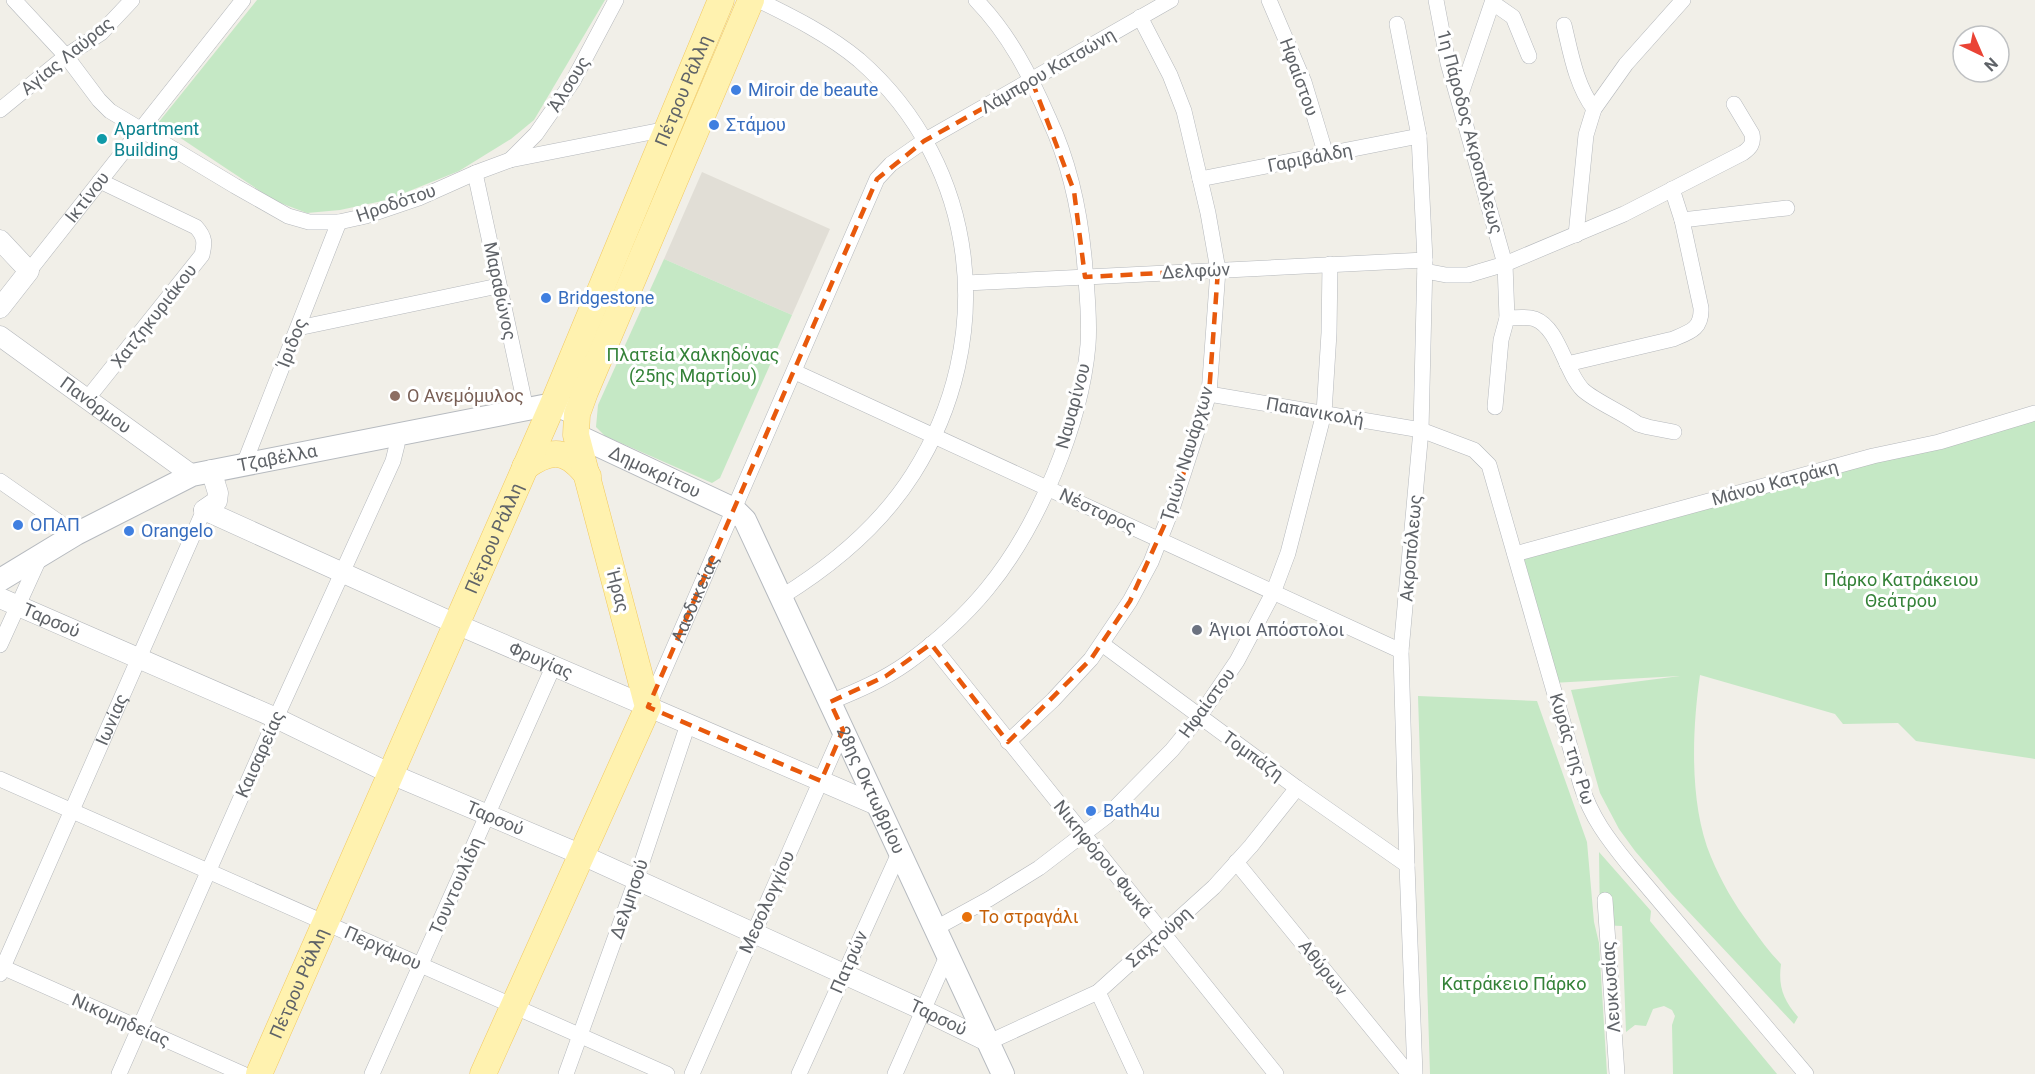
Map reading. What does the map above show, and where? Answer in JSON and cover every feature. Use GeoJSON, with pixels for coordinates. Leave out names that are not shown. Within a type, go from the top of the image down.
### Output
{"type":"FeatureCollection","features":[{"type":"Feature","properties":{"kind":"main road","name":"Πέτρου Ράλλη"},"geometry":{"type":"LineString","coordinates":[[259,1074],[554,404],[721,0]]}},
{"type":"Feature","properties":{"kind":"main road","name":"Πέτρου Ράλλη"},"geometry":{"type":"LineString","coordinates":[[577,425],[751,0]]}},
{"type":"Feature","properties":{"kind":"main road"},"geometry":{"type":"LineString","coordinates":[[554,404],[577,425],[588,476]]}},
{"type":"Feature","properties":{"kind":"main road","name":"Τζαβέλλα"},"geometry":{"type":"LineString","coordinates":[[0,580],[76,534],[201,473],[554,404]]}},
{"type":"Feature","properties":{"kind":"main road","name":"Δημοκρίτου"},"geometry":{"type":"LineString","coordinates":[[577,425],[734,509]]}},
{"type":"Feature","properties":{"kind":"main road"},"geometry":{"type":"LineString","coordinates":[[525,467],[548,454],[559,454],[570,457],[588,476]]}},
{"type":"Feature","properties":{"kind":"main road","name":"Ήρας"},"geometry":{"type":"LineString","coordinates":[[588,476],[648,707]]}},
{"type":"Feature","properties":{"kind":"main road","name":"28ης Οκτωβρίου"},"geometry":{"type":"LineString","coordinates":[[734,509],[745,520],[1004,1074]]}},
{"type":"Feature","properties":{"kind":"main road","name":"Λαοδικείας"},"geometry":{"type":"LineString","coordinates":[[483,1074],[648,707]]}},
{"type":"Feature","properties":{"kind":"street","name":"Ηροδότου"},"geometry":{"type":"LineString","coordinates":[[14,0],[66,56],[110,111],[288,216],[309,222],[339,222],[366,216],[419,198],[510,160],[667,129]]}},
{"type":"Feature","properties":{"kind":"street","name":"Αγίας Λαύρας"},"geometry":{"type":"LineString","coordinates":[[0,110],[66,56],[101,33],[132,0]]}},
{"type":"Feature","properties":{"kind":"street","name":"Ικτίνου"},"geometry":{"type":"LineString","coordinates":[[0,309],[243,0]]}},
{"type":"Feature","properties":{"kind":"street","name":"Άλσους"},"geometry":{"type":"LineString","coordinates":[[510,160],[536,134],[573,81],[616,0]]}},
{"type":"Feature","properties":{"kind":"street"},"geometry":{"type":"LineString","coordinates":[[758,0],[801,21],[858,60],[883,84],[905,112],[939,169],[956,212],[961,233],[966,283],[959,356],[935,435],[903,488],[868,530],[833,562],[781,597]]}},
{"type":"Feature","properties":{"kind":"street","name":"Λάμπρου Κατσώνη"},"geometry":{"type":"LineString","coordinates":[[924,141],[1171,0]]}},
{"type":"Feature","properties":{"kind":"street","name":"Ηφαίστου"},"geometry":{"type":"LineString","coordinates":[[1269,0],[1304,82],[1326,155]]}},
{"type":"Feature","properties":{"kind":"street","name":"1η Πάροδος Ακροπόλεως"},"geometry":{"type":"LineString","coordinates":[[1436,0],[1448,63],[1505,264],[1507,318],[1501,340],[1495,407]]}},
{"type":"Feature","properties":{"kind":"street"},"geometry":{"type":"LineString","coordinates":[[1576,235],[1586,135],[1594,109],[1626,64],[1683,0]]}},
{"type":"Feature","properties":{"kind":"street"},"geometry":{"type":"LineString","coordinates":[[1459,100],[1493,1],[1513,17],[1529,56]]}},
{"type":"Feature","properties":{"kind":"street","name":"Ναυαρίνου"},"geometry":{"type":"LineString","coordinates":[[830,702],[886,676],[931,644],[969,609],[997,576],[1021,539],[1048,488],[1072,421],[1084,374],[1088,325],[1086,277],[1081,224],[1074,191],[1056,133],[1032,81],[1009,39],[981,2]]}},
{"type":"Feature","properties":{"kind":"street","name":"Τριών Ναυάρχων"},"geometry":{"type":"LineString","coordinates":[[1008,742],[1067,685],[1102,644],[1130,601],[1150,562],[1179,488],[1209,394],[1218,270],[1184,111],[1170,75],[1140,17]]}},
{"type":"Feature","properties":{"kind":"street","name":"Ακροπόλεως"},"geometry":{"type":"LineString","coordinates":[[1397,24],[1419,136],[1425,266],[1421,430],[1401,651],[1415,1074]]}},
{"type":"Feature","properties":{"kind":"street"},"geometry":{"type":"LineString","coordinates":[[1564,25],[1575,71],[1588,102],[1594,109]]}},
{"type":"Feature","properties":{"kind":"street","name":"Δελφών"},"geometry":{"type":"LineString","coordinates":[[966,283],[1330,264],[1425,266],[1446,275],[1468,275],[1505,264],[1624,214],[1743,153],[1752,145],[1752,135],[1734,104]]}},
{"type":"Feature","properties":{"kind":"street","name":"Γαριβάλδη"},"geometry":{"type":"LineString","coordinates":[[1200,179],[1419,136]]}},
{"type":"Feature","properties":{"kind":"street","name":"Λαοδικείας"},"geometry":{"type":"LineString","coordinates":[[648,707],[877,179],[891,164],[924,141]]}},
{"type":"Feature","properties":{"kind":"street","name":"Μαραθώνος"},"geometry":{"type":"LineString","coordinates":[[475,173],[526,409]]}},
{"type":"Feature","properties":{"kind":"street","name":"Χατζηκυριάκου"},"geometry":{"type":"LineString","coordinates":[[87,399],[202,255],[205,244],[203,234],[196,227],[100,181]]}},
{"type":"Feature","properties":{"kind":"street"},"geometry":{"type":"LineString","coordinates":[[1567,364],[1673,339],[1697,326],[1702,317],[1701,308],[1682,220],[1672,189]]}},
{"type":"Feature","properties":{"kind":"street"},"geometry":{"type":"LineString","coordinates":[[1682,220],[1787,208]]}},
{"type":"Feature","properties":{"kind":"street","name":"Ίριδος"},"geometry":{"type":"LineString","coordinates":[[244,464],[339,222]]}},
{"type":"Feature","properties":{"kind":"street"},"geometry":{"type":"LineString","coordinates":[[0,240],[29,271]]}},
{"type":"Feature","properties":{"kind":"street","name":"Ηφαίστου"},"geometry":{"type":"LineString","coordinates":[[936,928],[1016,883],[1083,835],[1143,782],[1199,717],[1237,661],[1273,593],[1288,553],[1324,413],[1330,264]]}},
{"type":"Feature","properties":{"kind":"street"},"geometry":{"type":"LineString","coordinates":[[298,328],[498,286]]}},
{"type":"Feature","properties":{"kind":"street"},"geometry":{"type":"LineString","coordinates":[[1507,318],[1529,318],[1549,329],[1576,382],[1584,392],[1638,424],[1674,432]]}},
{"type":"Feature","properties":{"kind":"street","name":"Πανόρμου"},"geometry":{"type":"LineString","coordinates":[[0,336],[87,399],[201,473]]}},
{"type":"Feature","properties":{"kind":"street","name":"Νέστορος"},"geometry":{"type":"LineString","coordinates":[[795,372],[1401,651]]}},
{"type":"Feature","properties":{"kind":"street","name":"Παπανικολή"},"geometry":{"type":"LineString","coordinates":[[1209,394],[1421,430],[1474,450],[1489,465]]}},
{"type":"Feature","properties":{"kind":"street","name":"Μάνου Κατράκη"},"geometry":{"type":"LineString","coordinates":[[1515,554],[1873,456],[1938,442],[2035,412]]}},
{"type":"Feature","properties":{"kind":"street","name":"Καισαρείας"},"geometry":{"type":"LineString","coordinates":[[119,1074],[276,718],[393,461],[397,445],[396,434]]}},
{"type":"Feature","properties":{"kind":"street","name":"Κυράς της Ρω"},"geometry":{"type":"LineString","coordinates":[[1489,465],[1581,785],[1592,814],[1605,835],[1629,865],[1806,1074]]}},
{"type":"Feature","properties":{"kind":"street","name":"Ιωνίας"},"geometry":{"type":"LineString","coordinates":[[1,969],[204,510],[217,501],[218,493],[201,473]]}},
{"type":"Feature","properties":{"kind":"street"},"geometry":{"type":"LineString","coordinates":[[0,481],[76,534]]}},
{"type":"Feature","properties":{"kind":"street","name":"Φρυγίας"},"geometry":{"type":"LineString","coordinates":[[204,510],[456,624],[879,806]]}},
{"type":"Feature","properties":{"kind":"street"},"geometry":{"type":"LineString","coordinates":[[0,645],[9,601],[40,557]]}},
{"type":"Feature","properties":{"kind":"street","name":"Ταρσού"},"geometry":{"type":"LineString","coordinates":[[9,601],[276,718],[391,774],[582,855],[924,1010],[988,1042]]}},
{"type":"Feature","properties":{"kind":"street","name":"Νικηφόρου Φωκά"},"geometry":{"type":"LineString","coordinates":[[931,644],[1272,1073]]}},
{"type":"Feature","properties":{"kind":"street","name":"Τομπάζη"},"geometry":{"type":"LineString","coordinates":[[1102,644],[1199,717],[1407,865]]}},
{"type":"Feature","properties":{"kind":"street","name":"Τουντουλίδη"},"geometry":{"type":"LineString","coordinates":[[372,1074],[554,665]]}},
{"type":"Feature","properties":{"kind":"street","name":"Δελμησού"},"geometry":{"type":"LineString","coordinates":[[566,1074],[636,880],[688,724]]}},
{"type":"Feature","properties":{"kind":"street","name":"Μεσολογγίου"},"geometry":{"type":"LineString","coordinates":[[692,1074],[843,730]]}},
{"type":"Feature","properties":{"kind":"street","name":"Περγάμου"},"geometry":{"type":"LineString","coordinates":[[0,779],[667,1074]]}},
{"type":"Feature","properties":{"kind":"street","name":"Σαχτούρη"},"geometry":{"type":"LineString","coordinates":[[988,1042],[1098,992],[1214,886],[1297,788]]}},
{"type":"Feature","properties":{"kind":"street","name":"Πατρών"},"geometry":{"type":"LineString","coordinates":[[799,1074],[900,851]]}},
{"type":"Feature","properties":{"kind":"street","name":"Αθύρων"},"geometry":{"type":"LineString","coordinates":[[1236,862],[1409,1074]]}},
{"type":"Feature","properties":{"kind":"street","name":"Λευκωσίας"},"geometry":{"type":"LineString","coordinates":[[1605,900],[1617,1074]]}},
{"type":"Feature","properties":{"kind":"street"},"geometry":{"type":"LineString","coordinates":[[895,1074],[948,954]]}},
{"type":"Feature","properties":{"kind":"street","name":"Νικομηδείας"},"geometry":{"type":"LineString","coordinates":[[1,969],[243,1074]]}},
{"type":"Feature","properties":{"kind":"street"},"geometry":{"type":"LineString","coordinates":[[1098,992],[1136,1074]]}},
{"type":"Feature","properties":{"kind":"highlighted area"},"geometry":{"type":"Polygon","coordinates":[[[1032,81],[1074,191],[1085,277],[1218,270],[1209,394],[1173,506],[1130,601],[1091,659],[1008,742],[931,644],[886,676],[830,702],[843,730],[821,781],[648,707],[877,179],[924,141],[1032,81]]]}},
{"type":"Feature","properties":{"kind":"shaded area"},"geometry":{"type":"Polygon","coordinates":[[[702,172],[830,229],[792,315],[664,259],[702,172]]]}},
{"type":"Feature","properties":{"kind":"green space"},"geometry":{"type":"Polygon","coordinates":[[[257,0],[605,0],[534,120],[511,139],[459,171],[387,200],[340,210],[307,213],[275,201],[158,123],[257,0]]]}},
{"type":"Feature","properties":{"kind":"green space","name":"Πλατεία Χαλκηδόνας (25ης Μαρτίου)"},"geometry":{"type":"Polygon","coordinates":[[[664,259],[792,315],[720,478],[712,483],[605,436],[596,427],[598,405],[664,259]]]}},
{"type":"Feature","properties":{"kind":"green space","name":"Πάρκο Κατράκειου Θεάτρου"},"geometry":{"type":"Polygon","coordinates":[[[2035,413],[2035,759],[1916,741],[1898,723],[1843,724],[1835,714],[1700,675],[1695,719],[1694,767],[1704,837],[1715,866],[1733,901],[1781,964],[1780,979],[1783,992],[1798,1017],[1794,1024],[1671,893],[1635,851],[1619,829],[1600,793],[1571,690],[1680,676],[1552,683],[1515,554],[2035,413]]]}},
{"type":"Feature","properties":{"kind":"green space","name":"Κατράκειο Πάρκο"},"geometry":{"type":"Polygon","coordinates":[[[1418,696],[1537,701],[1587,842],[1594,922],[1599,943],[1607,1074],[1430,1074],[1418,696]]]}},
{"type":"Feature","properties":{"kind":"green space","name":"Κατράκειο Πάρκο"},"geometry":{"type":"Polygon","coordinates":[[[1599,852],[1651,911],[1650,921],[1777,1074],[1673,1074],[1672,1025],[1675,1016],[1672,1010],[1664,1006],[1653,1009],[1646,1026],[1635,1025],[1626,1032],[1622,926],[1600,925],[1599,852]]]}},
{"type":"Feature","properties":{"kind":"place","name":"Miroir de beaute"},"geometry":{"type":"Point","coordinates":[736,90]}},
{"type":"Feature","properties":{"kind":"place","name":"Στάμου"},"geometry":{"type":"Point","coordinates":[714,125]}},
{"type":"Feature","properties":{"kind":"place","name":"Apartment Building"},"geometry":{"type":"Point","coordinates":[102,139]}},
{"type":"Feature","properties":{"kind":"place","name":"Bridgestone"},"geometry":{"type":"Point","coordinates":[546,298]}},
{"type":"Feature","properties":{"kind":"place","name":"Ο Ανεμόμυλος"},"geometry":{"type":"Point","coordinates":[395,396]}},
{"type":"Feature","properties":{"kind":"place","name":"ΟΠΑΠ"},"geometry":{"type":"Point","coordinates":[18,525]}},
{"type":"Feature","properties":{"kind":"place","name":"Orangelo"},"geometry":{"type":"Point","coordinates":[129,531]}},
{"type":"Feature","properties":{"kind":"place","name":"Άγιοι Απόστολοι"},"geometry":{"type":"Point","coordinates":[1197,630]}},
{"type":"Feature","properties":{"kind":"place","name":"Bath4u"},"geometry":{"type":"Point","coordinates":[1091,811]}},
{"type":"Feature","properties":{"kind":"place","name":"Το στραγάλι"},"geometry":{"type":"Point","coordinates":[967,917]}}]}
